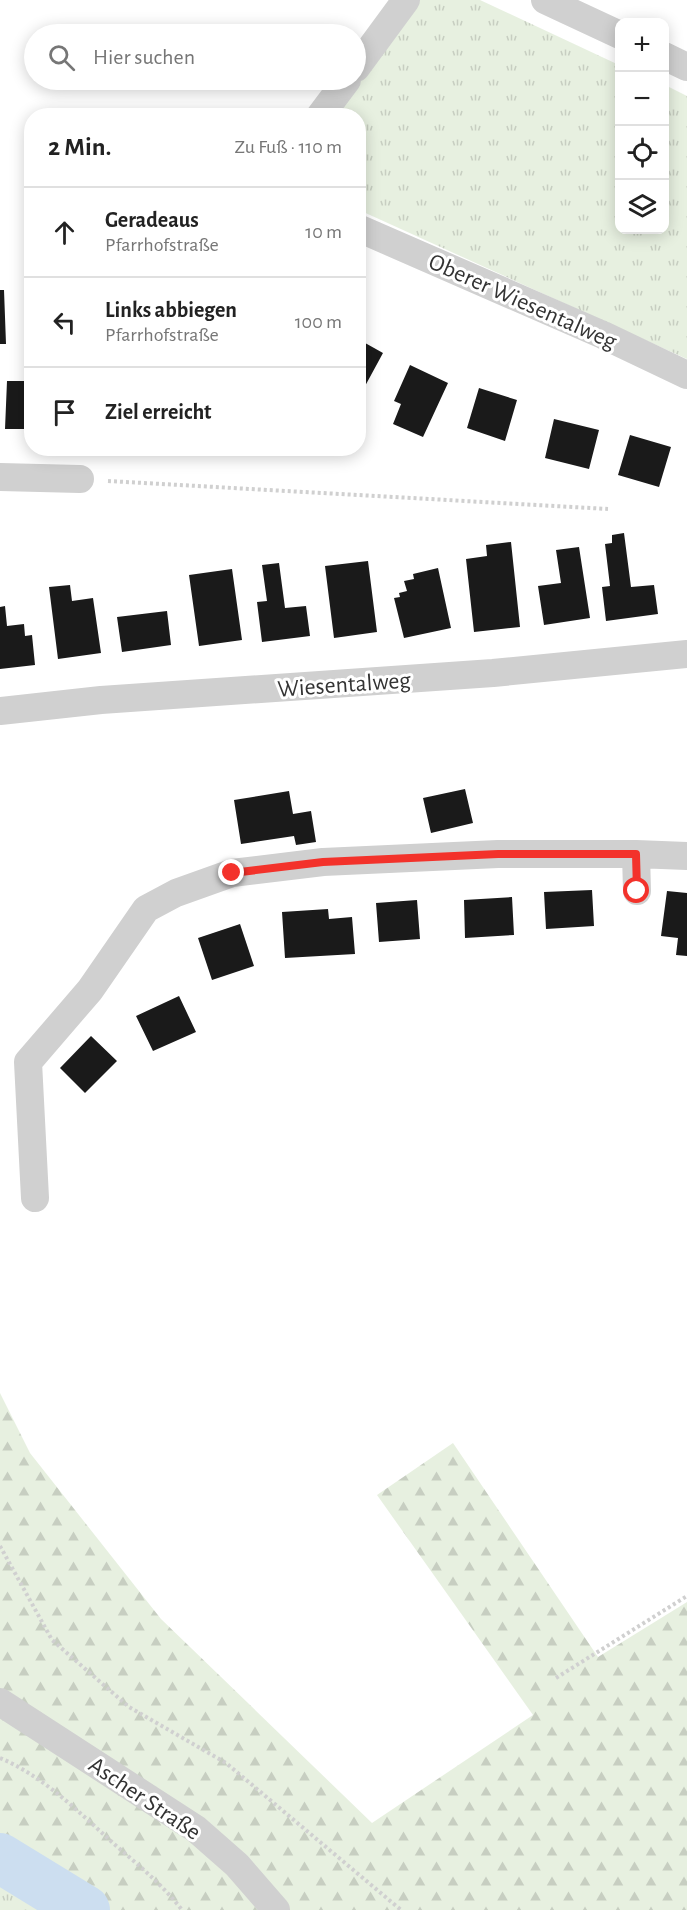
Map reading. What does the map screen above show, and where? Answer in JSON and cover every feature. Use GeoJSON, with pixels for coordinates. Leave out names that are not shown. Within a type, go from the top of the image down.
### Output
{"type":"FeatureCollection","features":[{"type":"Feature","properties":{"kind":"street"},"geometry":{"type":"LineString","coordinates":[[366,54],[406,0]]}},
{"type":"Feature","properties":{"kind":"street"},"geometry":{"type":"LineString","coordinates":[[545,0],[615,33]]}},
{"type":"Feature","properties":{"kind":"street"},"geometry":{"type":"LineString","coordinates":[[669,58],[687,67]]}},
{"type":"Feature","properties":{"kind":"street"},"geometry":{"type":"LineString","coordinates":[[326,108],[340,90]]}},
{"type":"Feature","properties":{"kind":"street","name":"Oberer Wiesentalweg"},"geometry":{"type":"LineString","coordinates":[[366,231],[603,335],[687,375]]}},
{"type":"Feature","properties":{"kind":"street"},"geometry":{"type":"LineString","coordinates":[[0,477],[80,479]]}},
{"type":"Feature","properties":{"kind":"street","name":"Wiesentalweg"},"geometry":{"type":"LineString","coordinates":[[0,711],[101,700],[493,673],[687,654]]}},
{"type":"Feature","properties":{"kind":"street"},"geometry":{"type":"LineString","coordinates":[[35,1198],[28,1062],[90,990],[146,909],[176,893],[232,873],[346,861],[498,854],[687,856]]}},
{"type":"Feature","properties":{"kind":"street"},"geometry":{"type":"LineString","coordinates":[[636,854],[637,891]]}},
{"type":"Feature","properties":{"kind":"street","name":"Ascher Straße"},"geometry":{"type":"LineString","coordinates":[[0,1702],[196,1829],[237,1865],[276,1910]]}},
{"type":"Feature","properties":{"kind":"path"},"geometry":{"type":"LineString","coordinates":[[80,479],[608,509]]}},
{"type":"Feature","properties":{"kind":"path"},"geometry":{"type":"LineString","coordinates":[[0,1546],[52,1640],[129,1707],[226,1762],[401,1910]]}},
{"type":"Feature","properties":{"kind":"path"},"geometry":{"type":"LineString","coordinates":[[556,1678],[687,1596]]}},
{"type":"Feature","properties":{"kind":"path"},"geometry":{"type":"LineString","coordinates":[[0,1758],[12,1763],[67,1801],[167,1890],[182,1910]]}},
{"type":"Feature","properties":{"kind":"green space"},"geometry":{"type":"Polygon","coordinates":[[[417,0],[480,0],[615,63],[615,234],[669,234],[669,87],[687,96],[687,359],[366,213],[366,108],[333,108],[347,90],[366,90],[366,66],[417,0]]]}},
{"type":"Feature","properties":{"kind":"green space"},"geometry":{"type":"Polygon","coordinates":[[[0,1393],[30,1453],[161,1619],[372,1823],[533,1715],[377,1495],[453,1443],[598,1657],[687,1602],[687,1910],[78,1910],[0,1847],[0,1393]]]}},
{"type":"Feature","properties":{"kind":"green space"},"geometry":{"type":"Polygon","coordinates":[[[0,1847],[78,1910],[0,1910],[0,1847]]]}},
{"type":"Feature","properties":{"kind":"building"},"geometry":{"type":"Polygon","coordinates":[[[0,290],[4,290],[6,344],[0,344],[0,290]]]}},
{"type":"Feature","properties":{"kind":"building"},"geometry":{"type":"Polygon","coordinates":[[[366,343],[383,353],[366,384],[366,343]]]}},
{"type":"Feature","properties":{"kind":"building"},"geometry":{"type":"Polygon","coordinates":[[[410,365],[448,383],[423,437],[393,424],[401,404],[394,401],[410,365]]]}},
{"type":"Feature","properties":{"kind":"building"},"geometry":{"type":"Polygon","coordinates":[[[7,381],[24,381],[24,429],[5,429],[7,381]]]}},
{"type":"Feature","properties":{"kind":"building"},"geometry":{"type":"Polygon","coordinates":[[[479,388],[517,400],[505,441],[467,428],[479,388]]]}},
{"type":"Feature","properties":{"kind":"building"},"geometry":{"type":"Polygon","coordinates":[[[554,419],[599,430],[589,469],[545,458],[554,419]]]}},
{"type":"Feature","properties":{"kind":"building"},"geometry":{"type":"Polygon","coordinates":[[[630,435],[671,447],[659,487],[618,475],[630,435]]]}},
{"type":"Feature","properties":{"kind":"building"},"geometry":{"type":"Polygon","coordinates":[[[624,533],[631,587],[654,585],[658,614],[606,621],[602,587],[610,586],[605,544],[612,543],[612,535],[624,533]]]}},
{"type":"Feature","properties":{"kind":"building"},"geometry":{"type":"Polygon","coordinates":[[[511,542],[520,627],[474,632],[466,559],[487,556],[486,545],[511,542]]]}},
{"type":"Feature","properties":{"kind":"building"},"geometry":{"type":"Polygon","coordinates":[[[579,547],[590,618],[544,625],[538,586],[561,583],[556,550],[579,547]]]}},
{"type":"Feature","properties":{"kind":"building"},"geometry":{"type":"Polygon","coordinates":[[[368,561],[377,632],[334,638],[325,566],[368,561]]]}},
{"type":"Feature","properties":{"kind":"building"},"geometry":{"type":"Polygon","coordinates":[[[279,563],[285,608],[306,606],[310,636],[262,642],[257,602],[267,601],[262,565],[279,563]]]}},
{"type":"Feature","properties":{"kind":"building"},"geometry":{"type":"Polygon","coordinates":[[[438,568],[451,628],[404,638],[394,598],[400,597],[399,593],[407,591],[404,581],[414,579],[413,574],[438,568]]]}},
{"type":"Feature","properties":{"kind":"building"},"geometry":{"type":"Polygon","coordinates":[[[232,569],[242,640],[199,646],[189,575],[232,569]]]}},
{"type":"Feature","properties":{"kind":"building"},"geometry":{"type":"Polygon","coordinates":[[[70,585],[72,601],[93,598],[101,653],[58,659],[49,587],[70,585]]]}},
{"type":"Feature","properties":{"kind":"building"},"geometry":{"type":"Polygon","coordinates":[[[5,606],[7,626],[24,624],[25,636],[32,635],[35,665],[0,669],[0,607],[5,606]]]}},
{"type":"Feature","properties":{"kind":"building"},"geometry":{"type":"Polygon","coordinates":[[[167,611],[171,645],[122,652],[117,617],[167,611]]]}},
{"type":"Feature","properties":{"kind":"building"},"geometry":{"type":"Polygon","coordinates":[[[465,789],[473,823],[431,833],[423,798],[465,789]]]}},
{"type":"Feature","properties":{"kind":"building"},"geometry":{"type":"Polygon","coordinates":[[[289,791],[293,814],[311,811],[316,842],[296,845],[294,836],[241,844],[234,800],[289,791]]]}},
{"type":"Feature","properties":{"kind":"building"},"geometry":{"type":"Polygon","coordinates":[[[592,890],[594,926],[546,929],[544,892],[592,890]]]}},
{"type":"Feature","properties":{"kind":"building"},"geometry":{"type":"Polygon","coordinates":[[[667,891],[687,893],[687,956],[676,955],[678,938],[661,936],[667,891]]]}},
{"type":"Feature","properties":{"kind":"building"},"geometry":{"type":"Polygon","coordinates":[[[512,897],[514,935],[465,938],[464,900],[512,897]]]}},
{"type":"Feature","properties":{"kind":"building"},"geometry":{"type":"Polygon","coordinates":[[[417,900],[420,939],[379,942],[376,903],[417,900]]]}},
{"type":"Feature","properties":{"kind":"building"},"geometry":{"type":"Polygon","coordinates":[[[328,909],[329,919],[352,917],[355,954],[285,958],[282,912],[328,909]]]}},
{"type":"Feature","properties":{"kind":"building"},"geometry":{"type":"Polygon","coordinates":[[[240,924],[254,966],[212,980],[198,938],[240,924]]]}},
{"type":"Feature","properties":{"kind":"building"},"geometry":{"type":"Polygon","coordinates":[[[179,996],[196,1032],[153,1051],[136,1016],[179,996]]]}},
{"type":"Feature","properties":{"kind":"building"},"geometry":{"type":"Polygon","coordinates":[[[91,1036],[117,1061],[85,1093],[60,1068],[91,1036]]]}},
{"type":"Feature","properties":{"kind":"waterway"},"geometry":{"type":"LineString","coordinates":[[0,1858],[85,1910]]}},
{"type":"Feature","properties":{"kind":"route"},"geometry":{"type":"LineString","coordinates":[[232,873],[323,862],[498,854],[636,854],[637,891]]}}]}
